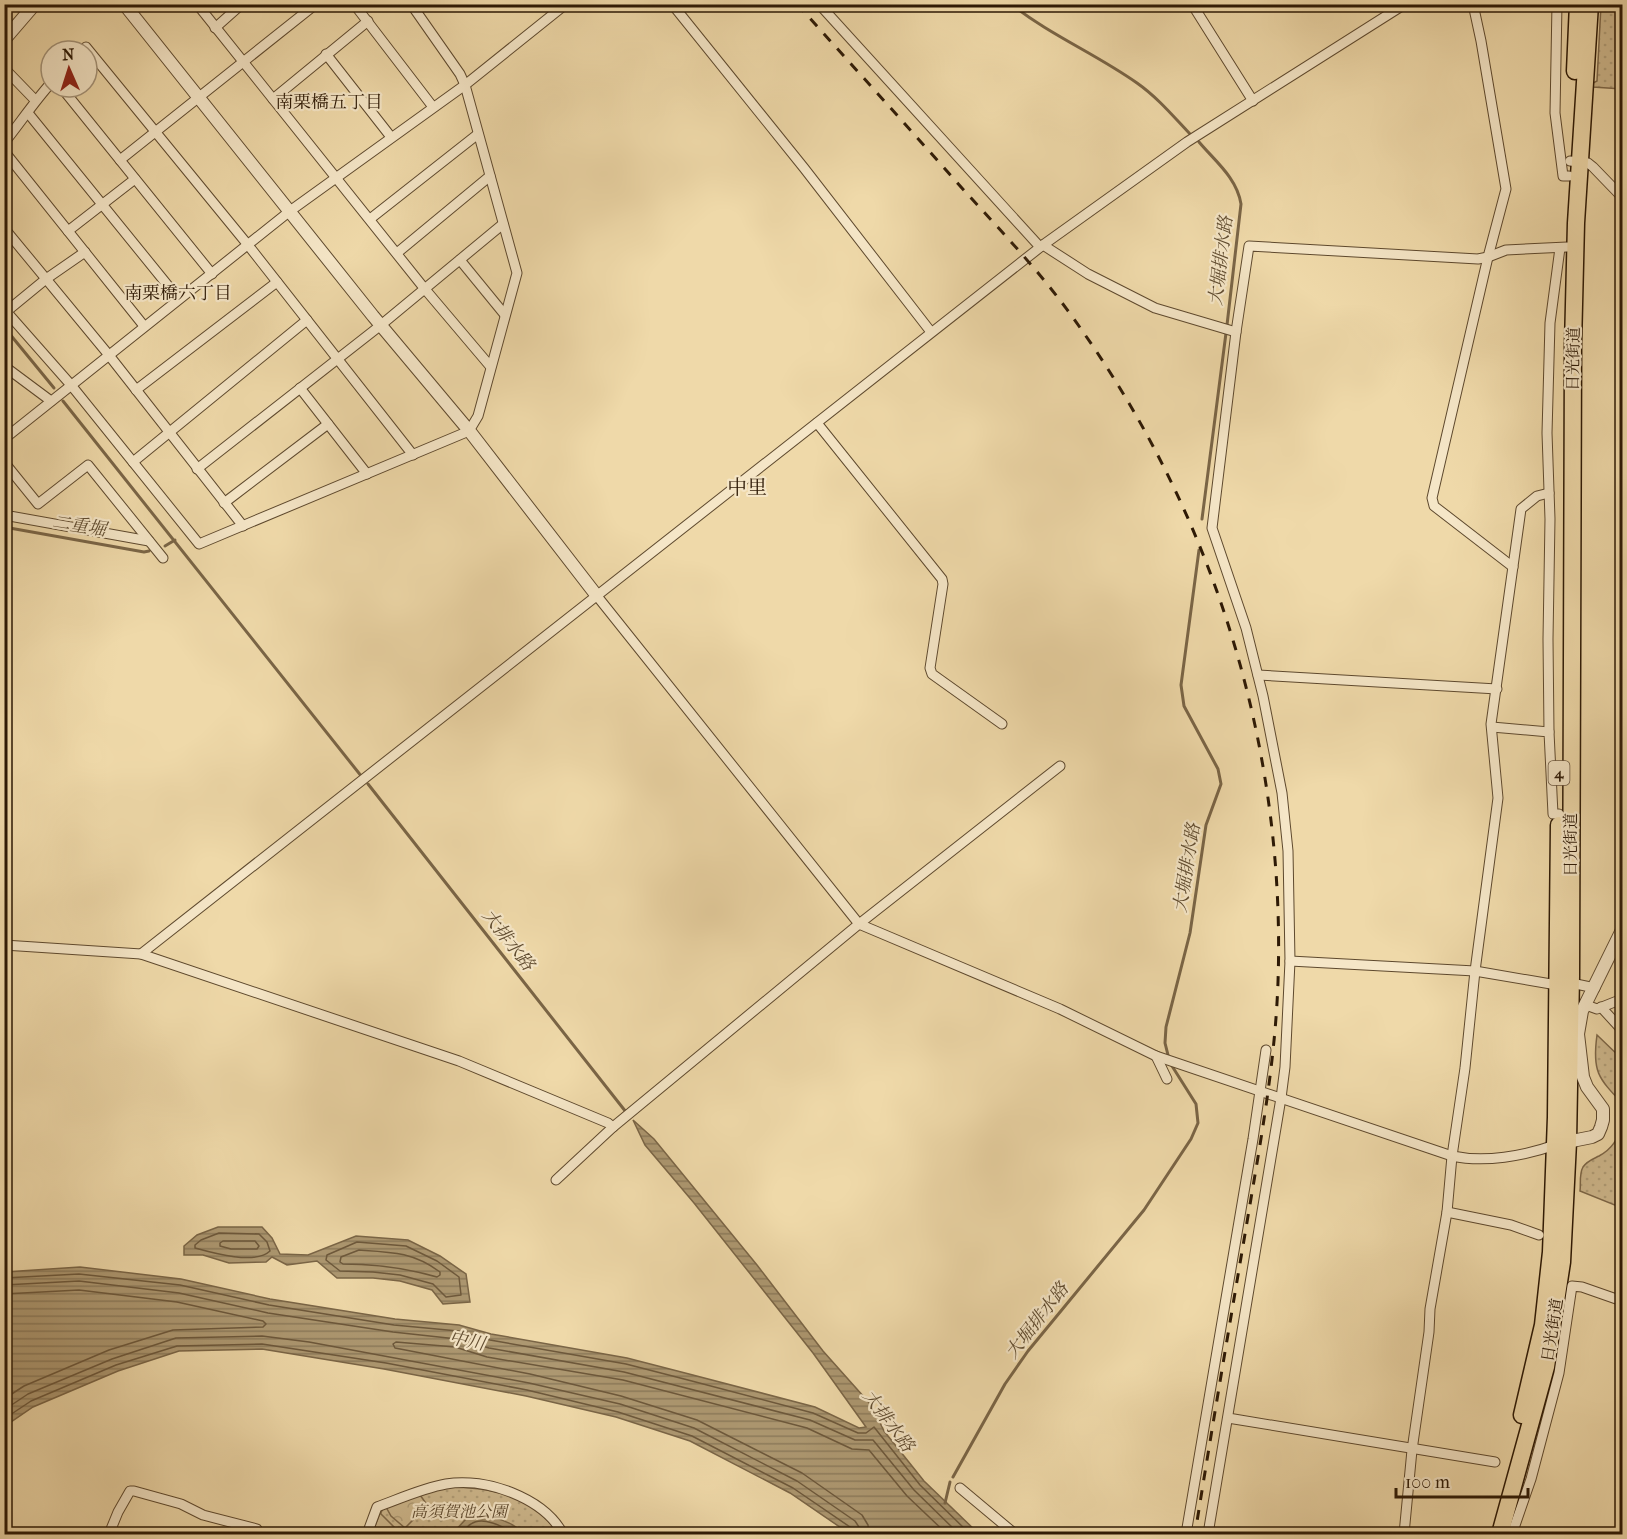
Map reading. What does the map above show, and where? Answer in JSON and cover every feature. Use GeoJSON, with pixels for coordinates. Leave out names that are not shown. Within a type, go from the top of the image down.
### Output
{"type":"FeatureCollection","features":[{"type":"Feature","properties":{"kind":"highway","name":"日光街道"},"geometry":{"type":"LineString","coordinates":[[1491,1534],[1543,1325],[1561,1144],[1571,976],[1573,166],[1578,4]]}},
{"type":"Feature","properties":{"kind":"highway","name":"日光街道"},"geometry":{"type":"LineString","coordinates":[[1500,1534],[1546,1367],[1562,1262],[1559,814],[1564,247],[1590,4]]}},
{"type":"Feature","properties":{"kind":"street"},"geometry":{"type":"LineString","coordinates":[[4,40],[35,4]]}},
{"type":"Feature","properties":{"kind":"street"},"geometry":{"type":"LineString","coordinates":[[124,4],[381,325],[469,431],[597,596],[859,924],[1060,1009],[1156,1056],[1452,1156],[1479,1158],[1502,1157],[1598,1134],[1603,1120],[1602,1110],[1583,1077],[1578,1034],[1582,1011],[1623,930]]}},
{"type":"Feature","properties":{"kind":"street"},"geometry":{"type":"LineString","coordinates":[[197,4],[424,288],[490,366]]}},
{"type":"Feature","properties":{"kind":"street"},"geometry":{"type":"LineString","coordinates":[[215,28],[242,4]]}},
{"type":"Feature","properties":{"kind":"street"},"geometry":{"type":"LineString","coordinates":[[120,160],[316,4]]}},
{"type":"Feature","properties":{"kind":"street"},"geometry":{"type":"LineString","coordinates":[[354,4],[433,107]]}},
{"type":"Feature","properties":{"kind":"street"},"geometry":{"type":"LineString","coordinates":[[85,252],[5,310],[199,544],[469,431],[478,416],[517,273],[465,85],[460,74],[411,4]]}},
{"type":"Feature","properties":{"kind":"street"},"geometry":{"type":"LineString","coordinates":[[4,439],[290,211],[465,85],[566,4]]}},
{"type":"Feature","properties":{"kind":"street"},"geometry":{"type":"LineString","coordinates":[[672,4],[804,168],[931,332]]}},
{"type":"Feature","properties":{"kind":"street"},"geometry":{"type":"LineString","coordinates":[[819,4],[1042,246],[1088,274],[1155,308],[1236,332]]}},
{"type":"Feature","properties":{"kind":"street"},"geometry":{"type":"LineString","coordinates":[[1192,4],[1253,101]]}},
{"type":"Feature","properties":{"kind":"street"},"geometry":{"type":"LineString","coordinates":[[141,954],[1042,246],[1187,142],[1405,4]]}},
{"type":"Feature","properties":{"kind":"street"},"geometry":{"type":"LineString","coordinates":[[1473,4],[1506,189],[1432,498],[1434,506],[1513,567]]}},
{"type":"Feature","properties":{"kind":"street"},"geometry":{"type":"LineString","coordinates":[[1557,4],[1555,113],[1563,176],[1573,166],[1588,163],[1623,196]]}},
{"type":"Feature","properties":{"kind":"street"},"geometry":{"type":"LineString","coordinates":[[273,99],[368,21]]}},
{"type":"Feature","properties":{"kind":"street"},"geometry":{"type":"LineString","coordinates":[[326,54],[391,137]]}},
{"type":"Feature","properties":{"kind":"street"},"geometry":{"type":"LineString","coordinates":[[99,63],[278,282],[413,455]]}},
{"type":"Feature","properties":{"kind":"street"},"geometry":{"type":"LineString","coordinates":[[4,68],[35,100]]}},
{"type":"Feature","properties":{"kind":"street"},"geometry":{"type":"LineString","coordinates":[[4,143],[39,96]]}},
{"type":"Feature","properties":{"kind":"street"},"geometry":{"type":"LineString","coordinates":[[71,99],[212,274]]}},
{"type":"Feature","properties":{"kind":"street"},"geometry":{"type":"LineString","coordinates":[[28,113],[178,298]]}},
{"type":"Feature","properties":{"kind":"street"},"geometry":{"type":"LineString","coordinates":[[370,219],[477,134]]}},
{"type":"Feature","properties":{"kind":"street"},"geometry":{"type":"LineString","coordinates":[[4,151],[144,326]]}},
{"type":"Feature","properties":{"kind":"street"},"geometry":{"type":"LineString","coordinates":[[397,253],[490,176]]}},
{"type":"Feature","properties":{"kind":"street"},"geometry":{"type":"LineString","coordinates":[[68,231],[135,179]]}},
{"type":"Feature","properties":{"kind":"street"},"geometry":{"type":"LineString","coordinates":[[197,469],[381,325],[503,224]]}},
{"type":"Feature","properties":{"kind":"street"},"geometry":{"type":"LineString","coordinates":[[4,228],[108,354],[224,504],[243,525]]}},
{"type":"Feature","properties":{"kind":"street"},"geometry":{"type":"LineString","coordinates":[[1208,1534],[1281,1098],[1285,1067],[1290,961],[1288,851],[1282,793],[1246,628],[1212,528],[1249,246],[1453,257],[1488,257],[1506,250],[1564,247],[1550,323],[1547,433],[1549,732],[1553,814],[1559,814]]}},
{"type":"Feature","properties":{"kind":"street"},"geometry":{"type":"LineString","coordinates":[[460,260],[505,315]]}},
{"type":"Feature","properties":{"kind":"street"},"geometry":{"type":"LineString","coordinates":[[136,390],[278,282]]}},
{"type":"Feature","properties":{"kind":"street"},"geometry":{"type":"LineString","coordinates":[[133,462],[307,320]]}},
{"type":"Feature","properties":{"kind":"street"},"geometry":{"type":"LineString","coordinates":[[4,366],[51,401]]}},
{"type":"Feature","properties":{"kind":"street"},"geometry":{"type":"LineString","coordinates":[[300,388],[368,474]]}},
{"type":"Feature","properties":{"kind":"street"},"geometry":{"type":"LineString","coordinates":[[818,423],[942,579],[930,668],[932,674],[1002,724]]}},
{"type":"Feature","properties":{"kind":"street"},"geometry":{"type":"LineString","coordinates":[[224,504],[328,424]]}},
{"type":"Feature","properties":{"kind":"street"},"geometry":{"type":"LineString","coordinates":[[4,462],[38,504],[88,465],[162,558]]}},
{"type":"Feature","properties":{"kind":"street"},"geometry":{"type":"LineString","coordinates":[[1404,1534],[1430,1309],[1447,1212],[1452,1156],[1463,1089],[1474,970],[1498,798],[1492,727],[1521,509],[1537,496],[1549,493]]}},
{"type":"Feature","properties":{"kind":"street"},"geometry":{"type":"LineString","coordinates":[[4,515],[148,541]]}},
{"type":"Feature","properties":{"kind":"street"},"geometry":{"type":"LineString","coordinates":[[1258,675],[1497,689]]}},
{"type":"Feature","properties":{"kind":"street"},"geometry":{"type":"LineString","coordinates":[[1492,727],[1549,732]]}},
{"type":"Feature","properties":{"kind":"street"},"geometry":{"type":"LineString","coordinates":[[556,1180],[615,1125],[859,924],[1060,766]]}},
{"type":"Feature","properties":{"kind":"street"},"geometry":{"type":"LineString","coordinates":[[4,945],[141,954],[490,1072],[615,1125]]}},
{"type":"Feature","properties":{"kind":"street"},"geometry":{"type":"LineString","coordinates":[[1290,961],[1474,970],[1551,984]]}},
{"type":"Feature","properties":{"kind":"street"},"geometry":{"type":"LineString","coordinates":[[1576,984],[1594,988]]}},
{"type":"Feature","properties":{"kind":"street"},"geometry":{"type":"LineString","coordinates":[[1586,1005],[1592,1008],[1601,1007],[1623,999]]}},
{"type":"Feature","properties":{"kind":"street"},"geometry":{"type":"LineString","coordinates":[[1601,1007],[1623,1030]]}},
{"type":"Feature","properties":{"kind":"street"},"geometry":{"type":"LineString","coordinates":[[1186,1534],[1266,1050]]}},
{"type":"Feature","properties":{"kind":"street"},"geometry":{"type":"LineString","coordinates":[[1156,1056],[1167,1079]]}},
{"type":"Feature","properties":{"kind":"street"},"geometry":{"type":"LineString","coordinates":[[1447,1212],[1511,1225],[1539,1235]]}},
{"type":"Feature","properties":{"kind":"street"},"geometry":{"type":"LineString","coordinates":[[1512,1534],[1531,1479],[1559,1373],[1572,1287],[1582,1287],[1623,1301]]}},
{"type":"Feature","properties":{"kind":"street"},"geometry":{"type":"LineString","coordinates":[[1228,1418],[1495,1462]]}},
{"type":"Feature","properties":{"kind":"street"},"geometry":{"type":"LineString","coordinates":[[367,1534],[377,1507],[438,1486],[459,1483],[484,1485],[512,1493],[544,1512],[563,1534]]}},
{"type":"Feature","properties":{"kind":"street"},"geometry":{"type":"LineString","coordinates":[[960,1488],[1015,1534]]}},
{"type":"Feature","properties":{"kind":"street"},"geometry":{"type":"LineString","coordinates":[[110,1534],[121,1505],[130,1491],[181,1504],[202,1515],[257,1529],[260,1534]]}},
{"type":"Feature","properties":{"kind":"green space"},"geometry":{"type":"Polygon","coordinates":[[[1601,5],[1622,5],[1622,89],[1593,87],[1593,83],[1597,81],[1601,5]]]}},
{"type":"Feature","properties":{"kind":"green space"},"geometry":{"type":"Polygon","coordinates":[[[1597,1035],[1622,1059],[1622,1103],[1602,1080],[1596,1066],[1597,1035]]]}},
{"type":"Feature","properties":{"kind":"green space"},"geometry":{"type":"Polygon","coordinates":[[[1622,1125],[1622,1208],[1580,1191],[1583,1167],[1611,1147],[1622,1125]]]}},
{"type":"Feature","properties":{"kind":"green space","name":"高須賀池公園"},"geometry":{"type":"Polygon","coordinates":[[[445,1487],[494,1491],[509,1496],[536,1510],[559,1534],[372,1534],[383,1508],[445,1487]]]}},
{"type":"Feature","properties":{"kind":"green space"},"geometry":{"type":"Polygon","coordinates":[[[420,1495],[428,1506],[424,1515],[414,1519],[405,1528],[391,1516],[386,1507],[420,1495]]]}},
{"type":"Feature","properties":{"kind":"green space"},"geometry":{"type":"Polygon","coordinates":[[[380,1513],[401,1534],[372,1534],[380,1513]]]}},
{"type":"Feature","properties":{"kind":"water","name":"中川"},"geometry":{"type":"Polygon","coordinates":[[[633,1120],[654,1139],[757,1265],[823,1351],[872,1406],[884,1431],[924,1481],[979,1534],[850,1534],[790,1493],[690,1441],[616,1417],[526,1396],[262,1349],[179,1351],[118,1371],[33,1407],[5,1426],[5,1272],[80,1267],[181,1279],[270,1299],[395,1319],[459,1325],[491,1334],[627,1358],[815,1407],[859,1428],[866,1427],[813,1353],[645,1145],[633,1120]]]}},
{"type":"Feature","properties":{"kind":"water"},"geometry":{"type":"Polygon","coordinates":[[[218,1227],[262,1227],[272,1238],[280,1254],[308,1255],[356,1236],[408,1240],[440,1256],[466,1274],[470,1302],[443,1304],[432,1290],[400,1281],[337,1278],[317,1261],[287,1265],[272,1257],[266,1262],[229,1263],[203,1255],[184,1255],[184,1246],[197,1235],[218,1227]]]}},
{"type":"Feature","properties":{"kind":"water"},"geometry":{"type":"Polygon","coordinates":[[[477,1515],[502,1520],[525,1534],[452,1534],[466,1519],[477,1515]]]}},
{"type":"Feature","properties":{"kind":"waterway","name":"大堀排水路"},"geometry":{"type":"LineString","coordinates":[[1011,4],[1144,88],[1190,134]]}},
{"type":"Feature","properties":{"kind":"waterway","name":"大堀排水路"},"geometry":{"type":"LineString","coordinates":[[1199,142],[1230,178],[1241,204],[1227,325]]}},
{"type":"Feature","properties":{"kind":"waterway"},"geometry":{"type":"LineString","coordinates":[[4,327],[54,388]]}},
{"type":"Feature","properties":{"kind":"waterway","name":"大堀排水路"},"geometry":{"type":"LineString","coordinates":[[1202,519],[1226,333]]}},
{"type":"Feature","properties":{"kind":"waterway","name":"大排水路"},"geometry":{"type":"LineString","coordinates":[[63,401],[362,777]]}},
{"type":"Feature","properties":{"kind":"waterway","name":"二重堀"},"geometry":{"type":"LineString","coordinates":[[4,527],[144,552],[149,551]]}},
{"type":"Feature","properties":{"kind":"waterway","name":"二重堀"},"geometry":{"type":"LineString","coordinates":[[165,546],[175,540]]}},
{"type":"Feature","properties":{"kind":"waterway","name":"大堀排水路"},"geometry":{"type":"LineString","coordinates":[[1168,1055],[1165,1043],[1166,1027],[1190,933],[1206,825],[1221,784],[1218,769],[1184,706],[1181,685],[1199,550]]}},
{"type":"Feature","properties":{"kind":"waterway","name":"大排水路"},"geometry":{"type":"LineString","coordinates":[[368,784],[626,1112]]}},
{"type":"Feature","properties":{"kind":"waterway","name":"大堀排水路"},"geometry":{"type":"LineString","coordinates":[[953,1477],[1005,1384],[1028,1351],[1144,1210],[1191,1139],[1198,1123],[1196,1104],[1172,1066]]}},
{"type":"Feature","properties":{"kind":"waterway","name":"大堀排水路"},"geometry":{"type":"LineString","coordinates":[[945,1503],[950,1482]]}},
{"type":"Feature","properties":{"kind":"railway"},"geometry":{"type":"LineString","coordinates":[[797,4],[1024,256],[1081,329],[1128,402],[1169,478],[1204,558],[1233,639],[1255,723],[1269,808],[1277,895],[1278,982],[1274,1045],[1266,1108],[1195,1534]]}},
{"type":"Feature","properties":{"kind":"district","name":"南栗橋五丁目"},"geometry":{"type":"Point","coordinates":[329,102]}},
{"type":"Feature","properties":{"kind":"district","name":"南栗橋六丁目"},"geometry":{"type":"Point","coordinates":[178,293]}},
{"type":"Feature","properties":{"kind":"district","name":"中里"},"geometry":{"type":"Point","coordinates":[747,487]}}]}
